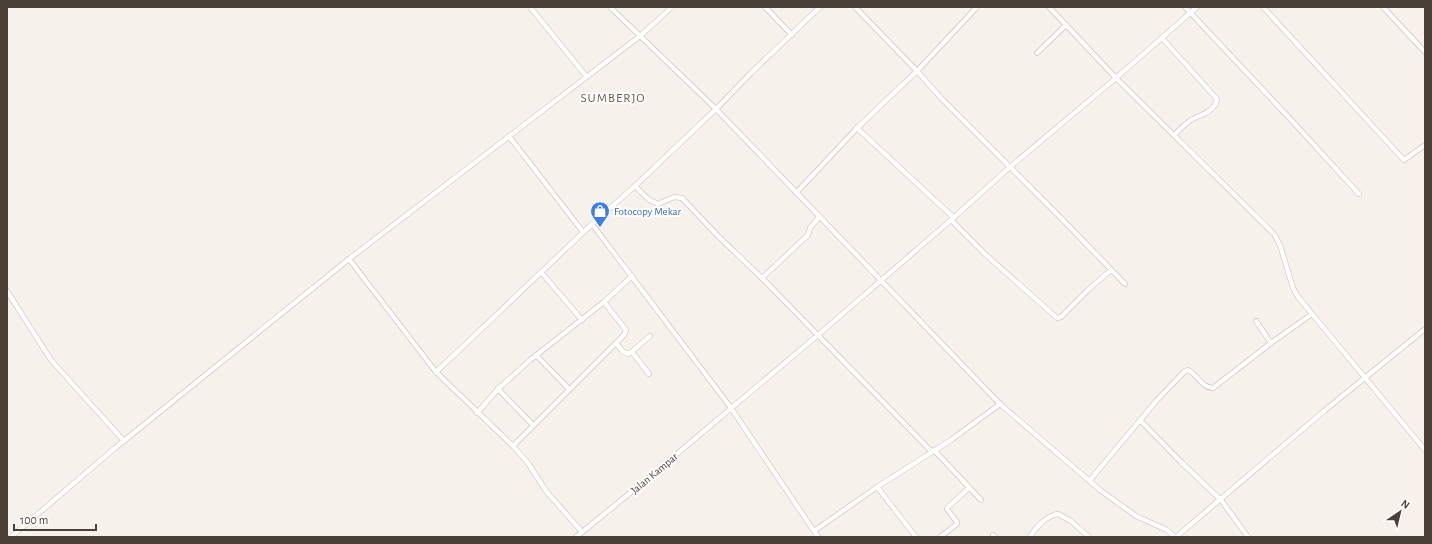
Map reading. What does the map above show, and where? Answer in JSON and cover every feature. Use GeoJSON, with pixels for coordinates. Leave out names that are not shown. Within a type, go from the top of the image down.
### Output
{"type":"FeatureCollection","features":[{"type":"Feature","properties":{"kind":"street"},"geometry":{"type":"LineString","coordinates":[[530,7],[586,76]]}},
{"type":"Feature","properties":{"kind":"street"},"geometry":{"type":"LineString","coordinates":[[610,7],[716,110],[1000,404],[1100,490],[1136,516],[1166,530],[1176,537],[1365,377],[1425,329]]}},
{"type":"Feature","properties":{"kind":"street"},"geometry":{"type":"LineString","coordinates":[[11,537],[124,441],[349,259],[640,36],[672,7]]}},
{"type":"Feature","properties":{"kind":"street"},"geometry":{"type":"LineString","coordinates":[[765,7],[792,34]]}},
{"type":"Feature","properties":{"kind":"street"},"geometry":{"type":"LineString","coordinates":[[436,372],[583,232],[635,186],[716,110],[751,73],[820,7]]}},
{"type":"Feature","properties":{"kind":"street"},"geometry":{"type":"LineString","coordinates":[[855,7],[941,98],[1125,284]]}},
{"type":"Feature","properties":{"kind":"street"},"geometry":{"type":"LineString","coordinates":[[796,193],[857,128],[917,71],[977,7]]}},
{"type":"Feature","properties":{"kind":"street"},"geometry":{"type":"LineString","coordinates":[[1049,7],[1116,78],[1274,234],[1280,244],[1295,292],[1425,450]]}},
{"type":"Feature","properties":{"kind":"street"},"geometry":{"type":"LineString","coordinates":[[1185,7],[1359,194]]}},
{"type":"Feature","properties":{"kind":"street","name":"Jalan Kampar"},"geometry":{"type":"LineString","coordinates":[[576,537],[818,335],[1010,167],[1116,78],[1197,7]]}},
{"type":"Feature","properties":{"kind":"street"},"geometry":{"type":"LineString","coordinates":[[1263,7],[1404,160],[1425,145]]}},
{"type":"Feature","properties":{"kind":"street"},"geometry":{"type":"LineString","coordinates":[[1383,7],[1425,52]]}},
{"type":"Feature","properties":{"kind":"street"},"geometry":{"type":"LineString","coordinates":[[1037,53],[1066,25]]}},
{"type":"Feature","properties":{"kind":"street"},"geometry":{"type":"LineString","coordinates":[[1162,38],[1216,99],[1216,102],[1212,108],[1190,121],[1174,135]]}},
{"type":"Feature","properties":{"kind":"street"},"geometry":{"type":"LineString","coordinates":[[857,128],[952,218],[986,255],[1056,318],[1061,317],[1089,289],[1111,270]]}},
{"type":"Feature","properties":{"kind":"street"},"geometry":{"type":"LineString","coordinates":[[509,136],[583,232]]}},
{"type":"Feature","properties":{"kind":"street"},"geometry":{"type":"LineString","coordinates":[[635,186],[648,199],[658,204],[674,197],[682,198],[981,500]]}},
{"type":"Feature","properties":{"kind":"street"},"geometry":{"type":"LineString","coordinates":[[762,278],[808,235],[810,228],[819,217]]}},
{"type":"Feature","properties":{"kind":"street"},"geometry":{"type":"LineString","coordinates":[[592,224],[731,408],[818,537]]}},
{"type":"Feature","properties":{"kind":"street"},"geometry":{"type":"LineString","coordinates":[[349,259],[436,372],[528,463],[546,491],[582,532]]}},
{"type":"Feature","properties":{"kind":"street"},"geometry":{"type":"LineString","coordinates":[[541,272],[582,320]]}},
{"type":"Feature","properties":{"kind":"street"},"geometry":{"type":"LineString","coordinates":[[477,413],[498,389],[536,355],[604,302],[632,276]]}},
{"type":"Feature","properties":{"kind":"street"},"geometry":{"type":"LineString","coordinates":[[7,292],[51,360],[124,441]]}},
{"type":"Feature","properties":{"kind":"street"},"geometry":{"type":"LineString","coordinates":[[512,446],[624,335],[626,330],[604,302]]}},
{"type":"Feature","properties":{"kind":"street"},"geometry":{"type":"LineString","coordinates":[[1090,480],[1140,420],[1187,370],[1192,371],[1206,386],[1213,388],[1271,343],[1312,314]]}},
{"type":"Feature","properties":{"kind":"street"},"geometry":{"type":"LineString","coordinates":[[1256,321],[1271,343]]}},
{"type":"Feature","properties":{"kind":"street"},"geometry":{"type":"LineString","coordinates":[[616,344],[623,352],[627,354],[632,352],[650,336]]}},
{"type":"Feature","properties":{"kind":"street"},"geometry":{"type":"LineString","coordinates":[[632,352],[649,374]]}},
{"type":"Feature","properties":{"kind":"street"},"geometry":{"type":"LineString","coordinates":[[536,355],[569,389]]}},
{"type":"Feature","properties":{"kind":"street"},"geometry":{"type":"LineString","coordinates":[[498,389],[533,425]]}},
{"type":"Feature","properties":{"kind":"street"},"geometry":{"type":"LineString","coordinates":[[814,531],[1000,404]]}},
{"type":"Feature","properties":{"kind":"street"},"geometry":{"type":"LineString","coordinates":[[1140,420],[1221,500],[1248,537]]}},
{"type":"Feature","properties":{"kind":"street"},"geometry":{"type":"LineString","coordinates":[[877,487],[916,537]]}},
{"type":"Feature","properties":{"kind":"street"},"geometry":{"type":"LineString","coordinates":[[940,537],[957,524],[947,509],[948,507],[969,488]]}},
{"type":"Feature","properties":{"kind":"street"},"geometry":{"type":"LineString","coordinates":[[1030,537],[1051,515],[1058,514],[1071,521],[1089,537]]}},
{"type":"Feature","properties":{"kind":"place","name":"Fotocopy Mekar"},"geometry":{"type":"Point","coordinates":[600,228]}},
{"type":"Feature","properties":{"kind":"district","name":"SUMBERJO"},"geometry":{"type":"Point","coordinates":[613,97]}}]}
